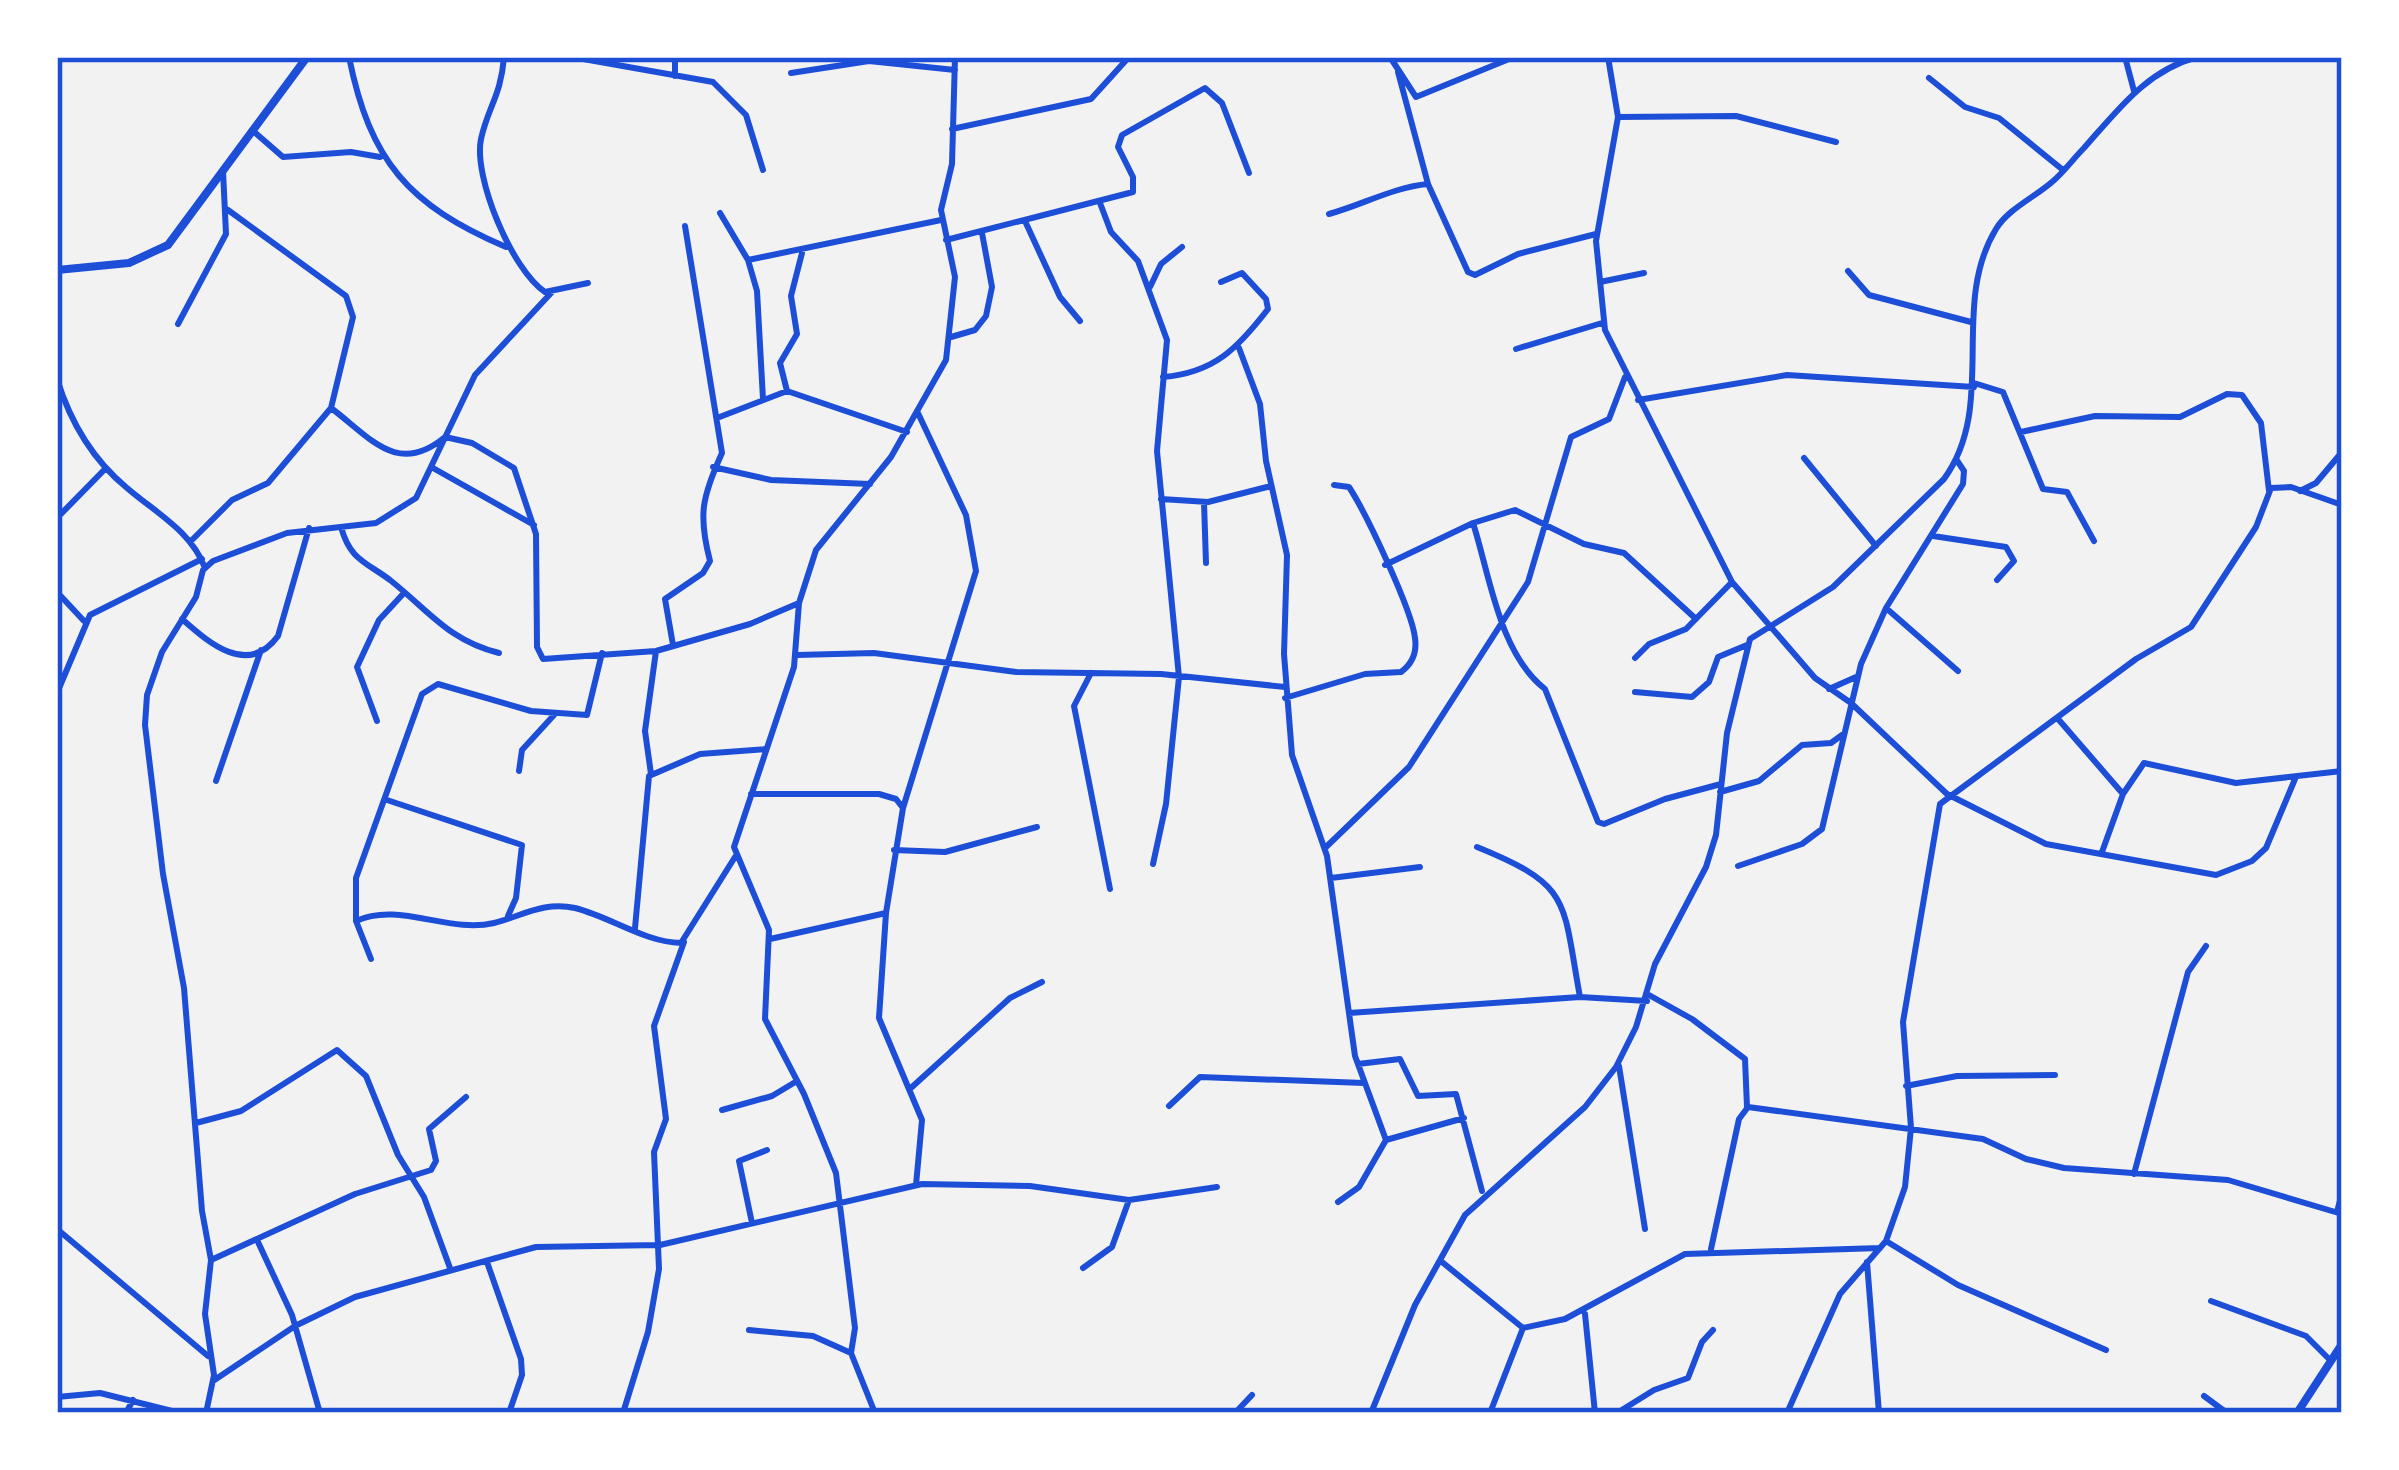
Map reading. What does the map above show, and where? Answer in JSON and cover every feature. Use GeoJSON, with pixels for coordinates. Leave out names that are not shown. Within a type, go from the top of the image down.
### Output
{"type":"FeatureCollection","features":[{"type":"Feature","properties":{"kind":"street"},"geometry":{"type":"LineString","coordinates":[[57,270],[109,266],[157,252],[176,236],[307,57]]}},
{"type":"Feature","properties":{"kind":"street"},"geometry":{"type":"LineString","coordinates":[[349,57],[359,100],[383,159],[397,178],[439,210],[506,247]]}},
{"type":"Feature","properties":{"kind":"street"},"geometry":{"type":"LineString","coordinates":[[504,57],[501,94],[481,152],[506,247],[529,279],[552,292]]}},
{"type":"Feature","properties":{"kind":"street"},"geometry":{"type":"LineString","coordinates":[[572,57],[713,82],[736,100],[753,130],[763,170]]}},
{"type":"Feature","properties":{"kind":"street"},"geometry":{"type":"LineString","coordinates":[[675,57],[675,76]]}},
{"type":"Feature","properties":{"kind":"street"},"geometry":{"type":"LineString","coordinates":[[622,1413],[648,1332],[661,1245],[654,1152],[666,1119],[654,1026],[684,942],[735,857],[797,655],[799,603],[822,539],[907,432],[946,360],[955,277],[941,220],[955,57]]}},
{"type":"Feature","properties":{"kind":"street"},"geometry":{"type":"LineString","coordinates":[[952,129],[1090,99],[1129,57]]}},
{"type":"Feature","properties":{"kind":"street"},"geometry":{"type":"LineString","coordinates":[[1393,60],[1411,94],[1418,97],[1514,57]]}},
{"type":"Feature","properties":{"kind":"street"},"geometry":{"type":"LineString","coordinates":[[1608,57],[1618,117],[1598,233],[1602,323],[1732,582],[1829,689],[1851,703],[1947,794],[2026,837],[2206,875],[2238,868],[2266,848],[2295,779]]}},
{"type":"Feature","properties":{"kind":"street"},"geometry":{"type":"LineString","coordinates":[[2125,57],[2134,91]]}},
{"type":"Feature","properties":{"kind":"street"},"geometry":{"type":"LineString","coordinates":[[1635,692],[1692,698],[1709,682],[1718,657],[1747,645],[1773,624],[1806,608],[1876,547],[1956,459],[1974,385],[1971,322],[1996,229],[2063,170],[2134,91],[2158,72],[2197,57]]}},
{"type":"Feature","properties":{"kind":"street"},"geometry":{"type":"LineString","coordinates":[[2308,57],[2342,58]]}},
{"type":"Feature","properties":{"kind":"street"},"geometry":{"type":"LineString","coordinates":[[1393,60],[1427,184],[1471,274],[1518,254],[1598,233]]}},
{"type":"Feature","properties":{"kind":"street"},"geometry":{"type":"LineString","coordinates":[[791,73],[869,61],[955,70]]}},
{"type":"Feature","properties":{"kind":"street"},"geometry":{"type":"LineString","coordinates":[[1929,78],[1965,107],[1999,118],[2063,170]]}},
{"type":"Feature","properties":{"kind":"street"},"geometry":{"type":"LineString","coordinates":[[946,240],[1100,203],[1135,190],[1118,147],[1122,135],[1205,88],[1222,103],[1249,173]]}},
{"type":"Feature","properties":{"kind":"street"},"geometry":{"type":"LineString","coordinates":[[1618,117],[1736,116],[1836,142]]}},
{"type":"Feature","properties":{"kind":"street"},"geometry":{"type":"LineString","coordinates":[[252,130],[284,157],[351,152],[383,159]]}},
{"type":"Feature","properties":{"kind":"street"},"geometry":{"type":"LineString","coordinates":[[178,324],[220,250],[228,210],[223,171]]}},
{"type":"Feature","properties":{"kind":"street"},"geometry":{"type":"LineString","coordinates":[[1329,214],[1397,189],[1427,184]]}},
{"type":"Feature","properties":{"kind":"street"},"geometry":{"type":"LineString","coordinates":[[1100,203],[1111,232],[1138,261],[1167,337],[1157,451],[1179,677],[1166,804],[1154,864]]}},
{"type":"Feature","properties":{"kind":"street"},"geometry":{"type":"LineString","coordinates":[[191,541],[232,500],[280,471],[294,447],[331,408],[353,317],[352,302],[228,210]]}},
{"type":"Feature","properties":{"kind":"street"},"geometry":{"type":"LineString","coordinates":[[720,213],[748,260],[761,316],[763,399]]}},
{"type":"Feature","properties":{"kind":"street"},"geometry":{"type":"LineString","coordinates":[[748,260],[802,253],[941,220]]}},
{"type":"Feature","properties":{"kind":"street"},"geometry":{"type":"LineString","coordinates":[[1025,221],[1060,297],[1079,321]]}},
{"type":"Feature","properties":{"kind":"street"},"geometry":{"type":"LineString","coordinates":[[673,645],[665,599],[703,573],[710,561],[700,535],[713,467],[722,453],[685,226]]}},
{"type":"Feature","properties":{"kind":"street"},"geometry":{"type":"LineString","coordinates":[[951,337],[975,330],[991,303],[982,232]]}},
{"type":"Feature","properties":{"kind":"street"},"geometry":{"type":"LineString","coordinates":[[1149,290],[1160,266],[1182,247]]}},
{"type":"Feature","properties":{"kind":"street"},"geometry":{"type":"LineString","coordinates":[[788,391],[780,363],[797,334],[791,296],[802,253]]}},
{"type":"Feature","properties":{"kind":"street"},"geometry":{"type":"LineString","coordinates":[[1163,377],[1192,373],[1238,348],[1268,304],[1240,272],[1221,282]]}},
{"type":"Feature","properties":{"kind":"street"},"geometry":{"type":"LineString","coordinates":[[1848,272],[1869,295],[1971,322]]}},
{"type":"Feature","properties":{"kind":"street"},"geometry":{"type":"LineString","coordinates":[[1600,282],[1644,273]]}},
{"type":"Feature","properties":{"kind":"street"},"geometry":{"type":"LineString","coordinates":[[57,693],[84,621],[103,604],[269,537],[309,528],[367,526],[416,498],[475,375],[552,292],[588,283]]}},
{"type":"Feature","properties":{"kind":"street"},"geometry":{"type":"LineString","coordinates":[[1516,349],[1602,323]]}},
{"type":"Feature","properties":{"kind":"street"},"geometry":{"type":"LineString","coordinates":[[1238,348],[1260,404],[1271,486],[1287,555],[1286,698],[1299,784],[1325,848],[1358,1064],[1386,1140]]}},
{"type":"Feature","properties":{"kind":"street"},"geometry":{"type":"LineString","coordinates":[[1637,400],[1794,375],[1910,387],[1974,385],[2003,392],[2043,489],[2066,492],[2094,541]]}},
{"type":"Feature","properties":{"kind":"street"},"geometry":{"type":"LineString","coordinates":[[1325,848],[1409,767],[1503,623],[1528,582],[1571,437],[1609,419],[1625,376]]}},
{"type":"Feature","properties":{"kind":"street"},"geometry":{"type":"LineString","coordinates":[[57,382],[87,445],[106,469],[191,541],[203,563],[182,619],[156,666],[145,721],[163,874],[184,988],[212,1260],[205,1314],[213,1381],[206,1413]]}},
{"type":"Feature","properties":{"kind":"street"},"geometry":{"type":"LineString","coordinates":[[717,418],[788,391],[907,432]]}},
{"type":"Feature","properties":{"kind":"street"},"geometry":{"type":"LineString","coordinates":[[1787,1413],[1840,1294],[1883,1245],[1905,1187],[1911,1128],[1904,1007],[1936,813],[1947,794],[2059,720],[2136,659],[2196,622],[2256,527],[2269,490],[2261,423],[2242,394],[2228,394],[2180,416],[2095,416],[2021,431]]}},
{"type":"Feature","properties":{"kind":"street"},"geometry":{"type":"LineString","coordinates":[[331,408],[391,452],[421,453],[445,437],[472,443],[514,468],[534,525],[539,656],[656,651],[750,624],[799,603]]}},
{"type":"Feature","properties":{"kind":"street"},"geometry":{"type":"LineString","coordinates":[[916,1185],[923,1133],[912,1087],[879,1018],[886,913],[903,808],[976,571],[966,515],[917,411]]}},
{"type":"Feature","properties":{"kind":"street"},"geometry":{"type":"LineString","coordinates":[[2300,491],[2316,483],[2342,452]]}},
{"type":"Feature","properties":{"kind":"street"},"geometry":{"type":"LineString","coordinates":[[1804,458],[1876,547]]}},
{"type":"Feature","properties":{"kind":"street"},"geometry":{"type":"LineString","coordinates":[[1738,866],[1776,855],[1820,832],[1831,806],[1856,677],[1886,608],[1963,484],[1964,471],[1956,459]]}},
{"type":"Feature","properties":{"kind":"street"},"geometry":{"type":"LineString","coordinates":[[713,467],[771,480],[870,484]]}},
{"type":"Feature","properties":{"kind":"street"},"geometry":{"type":"LineString","coordinates":[[433,468],[534,525]]}},
{"type":"Feature","properties":{"kind":"street"},"geometry":{"type":"LineString","coordinates":[[57,518],[106,469]]}},
{"type":"Feature","properties":{"kind":"street"},"geometry":{"type":"LineString","coordinates":[[1286,698],[1365,674],[1401,672],[1410,665],[1415,634],[1351,488],[1334,485]]}},
{"type":"Feature","properties":{"kind":"street"},"geometry":{"type":"LineString","coordinates":[[1161,499],[1204,502],[1271,486]]}},
{"type":"Feature","properties":{"kind":"street"},"geometry":{"type":"LineString","coordinates":[[2269,490],[2281,486],[2342,505]]}},
{"type":"Feature","properties":{"kind":"street"},"geometry":{"type":"LineString","coordinates":[[1204,502],[1206,563]]}},
{"type":"Feature","properties":{"kind":"street"},"geometry":{"type":"LineString","coordinates":[[1385,566],[1473,523],[1514,509],[1546,526],[1624,553],[1696,620]]}},
{"type":"Feature","properties":{"kind":"street"},"geometry":{"type":"LineString","coordinates":[[1473,523],[1503,623],[1527,674],[1545,689],[1598,822],[1759,781],[1802,745],[1831,743],[1843,735]]}},
{"type":"Feature","properties":{"kind":"street"},"geometry":{"type":"LineString","coordinates":[[340,527],[357,561],[459,640],[500,652]]}},
{"type":"Feature","properties":{"kind":"street"},"geometry":{"type":"LineString","coordinates":[[216,781],[261,650],[278,636],[309,528]]}},
{"type":"Feature","properties":{"kind":"street"},"geometry":{"type":"LineString","coordinates":[[1933,536],[2006,547],[2014,561],[1996,580]]}},
{"type":"Feature","properties":{"kind":"street"},"geometry":{"type":"LineString","coordinates":[[1635,658],[1649,644],[1686,629],[1732,582]]}},
{"type":"Feature","properties":{"kind":"street"},"geometry":{"type":"LineString","coordinates":[[57,592],[84,621]]}},
{"type":"Feature","properties":{"kind":"street"},"geometry":{"type":"LineString","coordinates":[[377,721],[357,667],[379,620],[403,594]]}},
{"type":"Feature","properties":{"kind":"street"},"geometry":{"type":"LineString","coordinates":[[1886,608],[1958,671]]}},
{"type":"Feature","properties":{"kind":"street"},"geometry":{"type":"LineString","coordinates":[[182,619],[226,653],[261,650]]}},
{"type":"Feature","properties":{"kind":"street"},"geometry":{"type":"LineString","coordinates":[[1370,1413],[1415,1305],[1465,1215],[1482,1193],[1585,1107],[1618,1063],[1648,998],[1672,928],[1706,867],[1719,821],[1747,645]]}},
{"type":"Feature","properties":{"kind":"street"},"geometry":{"type":"LineString","coordinates":[[634,928],[637,864],[651,774],[645,731],[656,651]]}},
{"type":"Feature","properties":{"kind":"street"},"geometry":{"type":"LineString","coordinates":[[371,959],[356,921],[357,874],[416,709],[431,686],[554,714],[588,714],[602,653]]}},
{"type":"Feature","properties":{"kind":"street"},"geometry":{"type":"LineString","coordinates":[[797,655],[874,653],[949,665],[1286,687]]}},
{"type":"Feature","properties":{"kind":"street"},"geometry":{"type":"LineString","coordinates":[[1091,673],[1073,706],[1110,889]]}},
{"type":"Feature","properties":{"kind":"street"},"geometry":{"type":"LineString","coordinates":[[1829,689],[1856,677]]}},
{"type":"Feature","properties":{"kind":"street"},"geometry":{"type":"LineString","coordinates":[[519,771],[522,750],[554,714]]}},
{"type":"Feature","properties":{"kind":"street"},"geometry":{"type":"LineString","coordinates":[[2059,720],[2123,794]]}},
{"type":"Feature","properties":{"kind":"street"},"geometry":{"type":"LineString","coordinates":[[651,774],[700,754],[766,749]]}},
{"type":"Feature","properties":{"kind":"street"},"geometry":{"type":"LineString","coordinates":[[2102,853],[2137,767],[2152,761],[2236,783],[2342,771]]}},
{"type":"Feature","properties":{"kind":"street"},"geometry":{"type":"LineString","coordinates":[[751,794],[879,794],[896,799],[903,808]]}},
{"type":"Feature","properties":{"kind":"street"},"geometry":{"type":"LineString","coordinates":[[387,800],[523,846],[508,916]]}},
{"type":"Feature","properties":{"kind":"street"},"geometry":{"type":"LineString","coordinates":[[894,850],[945,852],[1037,827]]}},
{"type":"Feature","properties":{"kind":"street"},"geometry":{"type":"LineString","coordinates":[[1477,847],[1531,869],[1551,886],[1567,927],[1580,997]]}},
{"type":"Feature","properties":{"kind":"street"},"geometry":{"type":"LineString","coordinates":[[735,857],[758,898],[770,938],[763,1012],[823,1135],[842,1200],[855,1328],[851,1353],[875,1413]]}},
{"type":"Feature","properties":{"kind":"street"},"geometry":{"type":"LineString","coordinates":[[1331,878],[1420,867]]}},
{"type":"Feature","properties":{"kind":"street"},"geometry":{"type":"LineString","coordinates":[[356,921],[388,914],[491,923],[508,916],[572,908],[662,941],[684,942]]}},
{"type":"Feature","properties":{"kind":"street"},"geometry":{"type":"LineString","coordinates":[[770,938],[886,913]]}},
{"type":"Feature","properties":{"kind":"street"},"geometry":{"type":"LineString","coordinates":[[2134,1174],[2188,972],[2206,946]]}},
{"type":"Feature","properties":{"kind":"street"},"geometry":{"type":"LineString","coordinates":[[912,1087],[1010,998],[1042,982]]}},
{"type":"Feature","properties":{"kind":"street"},"geometry":{"type":"LineString","coordinates":[[1349,1013],[1580,997],[1648,998],[1692,1018],[1745,1059],[1747,1107],[1718,1199],[1711,1249]]}},
{"type":"Feature","properties":{"kind":"street"},"geometry":{"type":"LineString","coordinates":[[196,1124],[241,1111],[336,1049],[366,1076],[409,1176],[424,1197],[450,1268]]}},
{"type":"Feature","properties":{"kind":"street"},"geometry":{"type":"LineString","coordinates":[[1358,1064],[1404,1061],[1418,1096],[1454,1093],[1482,1193]]}},
{"type":"Feature","properties":{"kind":"street"},"geometry":{"type":"LineString","coordinates":[[1618,1063],[1645,1228]]}},
{"type":"Feature","properties":{"kind":"street"},"geometry":{"type":"LineString","coordinates":[[1906,1086],[1958,1076],[2055,1075]]}},
{"type":"Feature","properties":{"kind":"street"},"geometry":{"type":"LineString","coordinates":[[1169,1106],[1200,1077],[1364,1083]]}},
{"type":"Feature","properties":{"kind":"street"},"geometry":{"type":"LineString","coordinates":[[722,1110],[772,1096],[797,1081]]}},
{"type":"Feature","properties":{"kind":"street"},"geometry":{"type":"LineString","coordinates":[[212,1260],[355,1195],[435,1166],[429,1129],[466,1097]]}},
{"type":"Feature","properties":{"kind":"street"},"geometry":{"type":"LineString","coordinates":[[1747,1107],[1983,1138],[2026,1160],[2064,1168],[2228,1180],[2340,1213],[2342,1193]]}},
{"type":"Feature","properties":{"kind":"street"},"geometry":{"type":"LineString","coordinates":[[1338,1202],[1359,1187],[1386,1140],[1464,1118]]}},
{"type":"Feature","properties":{"kind":"street"},"geometry":{"type":"LineString","coordinates":[[752,1223],[737,1170],[747,1154],[767,1150]]}},
{"type":"Feature","properties":{"kind":"street"},"geometry":{"type":"LineString","coordinates":[[213,1381],[295,1326],[377,1288],[550,1245],[661,1245],[916,1185],[1030,1186],[1130,1200],[1217,1187]]}},
{"type":"Feature","properties":{"kind":"street"},"geometry":{"type":"LineString","coordinates":[[1083,1268],[1112,1247],[1130,1200]]}},
{"type":"Feature","properties":{"kind":"street"},"geometry":{"type":"LineString","coordinates":[[57,1229],[211,1358]]}},
{"type":"Feature","properties":{"kind":"street"},"geometry":{"type":"LineString","coordinates":[[258,1241],[295,1326],[320,1413]]}},
{"type":"Feature","properties":{"kind":"street"},"geometry":{"type":"LineString","coordinates":[[1523,1328],[1565,1319],[1685,1254],[1711,1249],[1883,1245],[1958,1285],[2106,1350]]}},
{"type":"Feature","properties":{"kind":"street"},"geometry":{"type":"LineString","coordinates":[[487,1262],[521,1359],[522,1375],[509,1413]]}},
{"type":"Feature","properties":{"kind":"street"},"geometry":{"type":"LineString","coordinates":[[1442,1262],[1523,1328]]}},
{"type":"Feature","properties":{"kind":"street"},"geometry":{"type":"LineString","coordinates":[[1868,1262],[1879,1413]]}},
{"type":"Feature","properties":{"kind":"street"},"geometry":{"type":"LineString","coordinates":[[2342,1274],[2342,1284]]}},
{"type":"Feature","properties":{"kind":"street"},"geometry":{"type":"LineString","coordinates":[[2211,1300],[2306,1336],[2329,1359]]}},
{"type":"Feature","properties":{"kind":"street"},"geometry":{"type":"LineString","coordinates":[[1585,1314],[1595,1413]]}},
{"type":"Feature","properties":{"kind":"street"},"geometry":{"type":"LineString","coordinates":[[1490,1413],[1523,1328]]}},
{"type":"Feature","properties":{"kind":"street"},"geometry":{"type":"LineString","coordinates":[[749,1330],[813,1336],[851,1353]]}},
{"type":"Feature","properties":{"kind":"street"},"geometry":{"type":"LineString","coordinates":[[1617,1413],[1654,1390],[1688,1378],[1702,1342],[1713,1330]]}},
{"type":"Feature","properties":{"kind":"street"},"geometry":{"type":"LineString","coordinates":[[2297,1413],[2342,1344]]}},
{"type":"Feature","properties":{"kind":"street"},"geometry":{"type":"LineString","coordinates":[[57,1397],[100,1393],[180,1413]]}},
{"type":"Feature","properties":{"kind":"street"},"geometry":{"type":"LineString","coordinates":[[1235,1413],[1252,1395]]}},
{"type":"Feature","properties":{"kind":"street"},"geometry":{"type":"LineString","coordinates":[[2204,1396],[2227,1413]]}},
{"type":"Feature","properties":{"kind":"street"},"geometry":{"type":"LineString","coordinates":[[126,1413],[133,1400]]}}]}
